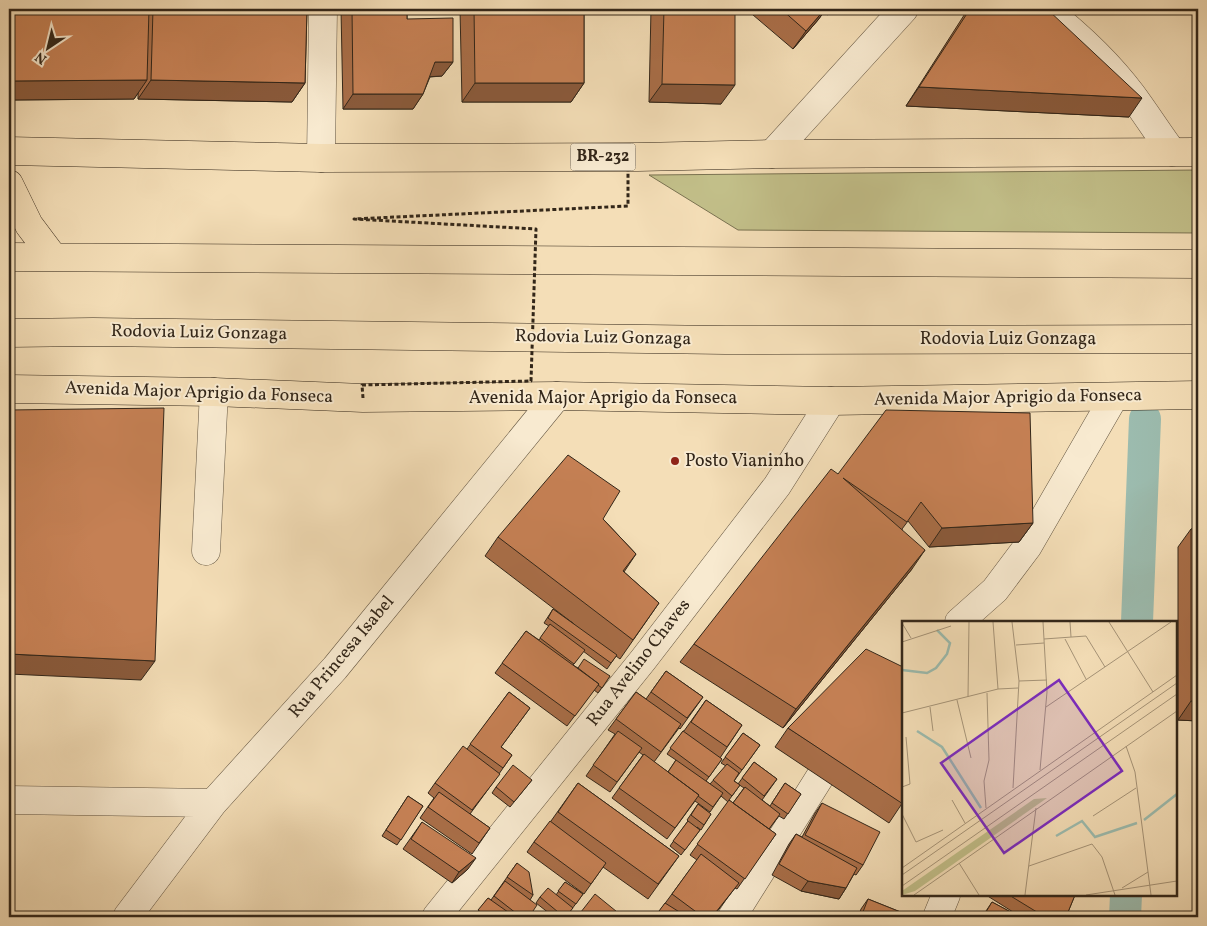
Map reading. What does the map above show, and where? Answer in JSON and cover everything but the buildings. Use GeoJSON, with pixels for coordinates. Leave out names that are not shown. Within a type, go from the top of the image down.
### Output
{"type":"FeatureCollection","features":[{"type":"Feature","properties":{"kind":"main road","name":"BR-232"},"geometry":{"type":"LineString","coordinates":[[9,151],[321,158],[1198,152]]}},
{"type":"Feature","properties":{"kind":"main road"},"geometry":{"type":"LineString","coordinates":[[9,184],[29,225],[53,257]]}},
{"type":"Feature","properties":{"kind":"main road"},"geometry":{"type":"LineString","coordinates":[[9,257],[1198,264]]}},
{"type":"Feature","properties":{"kind":"main road","name":"Rodovia Luiz Gonzaga"},"geometry":{"type":"LineString","coordinates":[[9,333],[113,332],[725,340],[1198,339]]}},
{"type":"Feature","properties":{"kind":"main road","name":"Avenida Major Aprigio da Fonseca"},"geometry":{"type":"LineString","coordinates":[[9,389],[214,392],[363,398],[557,396],[831,401],[1198,395]]}},
{"type":"Feature","properties":{"kind":"street"},"geometry":{"type":"LineString","coordinates":[[321,158],[323,9]]}},
{"type":"Feature","properties":{"kind":"street"},"geometry":{"type":"LineString","coordinates":[[772,154],[904,9]]}},
{"type":"Feature","properties":{"kind":"street"},"geometry":{"type":"LineString","coordinates":[[1045,9],[1065,25],[1131,94],[1172,152]]}},
{"type":"Feature","properties":{"kind":"street"},"geometry":{"type":"LineString","coordinates":[[206,551],[214,392]]}},
{"type":"Feature","properties":{"kind":"street","name":"Rua Princesa Isabel"},"geometry":{"type":"LineString","coordinates":[[127,917],[214,804],[335,668],[557,396]]}},
{"type":"Feature","properties":{"kind":"street"},"geometry":{"type":"LineString","coordinates":[[960,621],[994,590],[1028,546],[1114,397]]}},
{"type":"Feature","properties":{"kind":"street","name":"Rua Avelino Chaves"},"geometry":{"type":"LineString","coordinates":[[436,917],[643,660],[777,486],[831,401]]}},
{"type":"Feature","properties":{"kind":"street"},"geometry":{"type":"LineString","coordinates":[[732,917],[854,722]]}},
{"type":"Feature","properties":{"kind":"street"},"geometry":{"type":"LineString","coordinates":[[9,800],[214,804]]}},
{"type":"Feature","properties":{"kind":"street"},"geometry":{"type":"LineString","coordinates":[[937,917],[946,896]]}},
{"type":"Feature","properties":{"kind":"path"},"geometry":{"type":"LineString","coordinates":[[363,398],[362,385],[531,381],[536,229],[354,219],[628,206],[628,157]]}},
{"type":"Feature","properties":{"kind":"shaded area"},"geometry":{"type":"Polygon","coordinates":[[[1198,170],[1198,233],[738,230],[649,175],[1198,170]]]}},
{"type":"Feature","properties":{"kind":"waterway"},"geometry":{"type":"LineString","coordinates":[[1137,621],[1145,419]]}},
{"type":"Feature","properties":{"kind":"waterway"},"geometry":{"type":"LineString","coordinates":[[1125,917],[1126,896]]}},
{"type":"Feature","properties":{"kind":"place","name":"Posto Vianinho"},"geometry":{"type":"Point","coordinates":[675,461]}}]}
